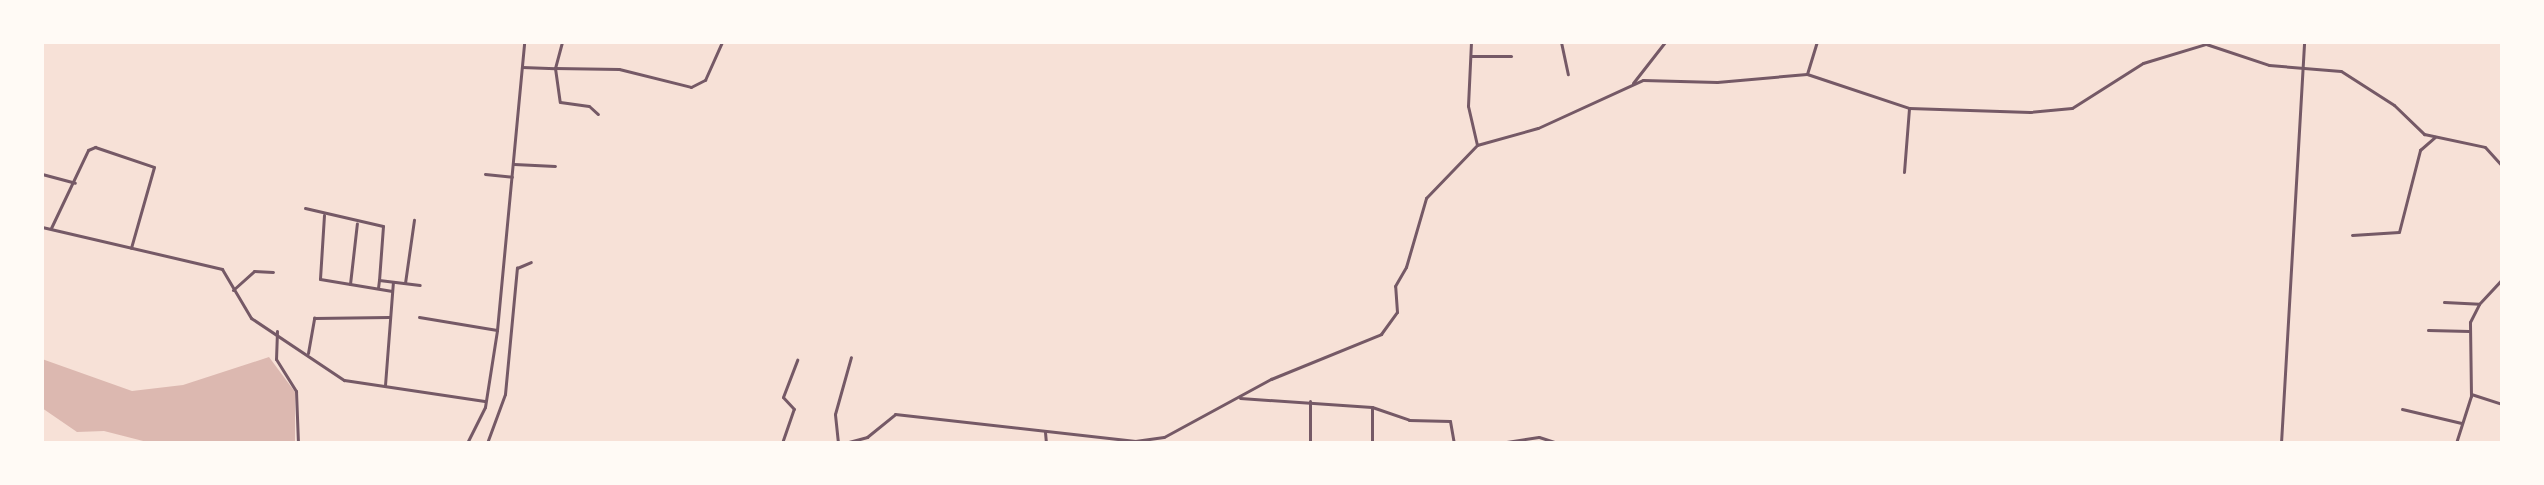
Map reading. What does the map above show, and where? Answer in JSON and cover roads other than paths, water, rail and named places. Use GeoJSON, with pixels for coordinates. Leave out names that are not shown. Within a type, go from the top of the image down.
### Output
{"type":"FeatureCollection","features":[{"type":"Feature","properties":{"kind":"street"},"geometry":{"type":"LineString","coordinates":[[467,443],[484,401],[497,330],[524,42]]}},
{"type":"Feature","properties":{"kind":"street"},"geometry":{"type":"LineString","coordinates":[[562,42],[555,68],[560,102],[589,106],[598,114]]}},
{"type":"Feature","properties":{"kind":"street"},"geometry":{"type":"LineString","coordinates":[[522,67],[620,69],[691,87],[705,80],[722,42]]}},
{"type":"Feature","properties":{"kind":"street"},"geometry":{"type":"LineString","coordinates":[[1471,42],[1468,106],[1477,145]]}},
{"type":"Feature","properties":{"kind":"street"},"geometry":{"type":"LineString","coordinates":[[1561,42],[1568,74]]}},
{"type":"Feature","properties":{"kind":"street"},"geometry":{"type":"LineString","coordinates":[[1632,84],[1665,42]]}},
{"type":"Feature","properties":{"kind":"street"},"geometry":{"type":"LineString","coordinates":[[1807,74],[1817,42]]}},
{"type":"Feature","properties":{"kind":"street"},"geometry":{"type":"LineString","coordinates":[[2281,443],[2304,42]]}},
{"type":"Feature","properties":{"kind":"street"},"geometry":{"type":"LineString","coordinates":[[845,443],[867,437],[894,414],[1147,442],[1310,362],[1369,342],[1394,318],[1396,306],[1394,296],[1426,198],[1477,145],[1538,128],[1632,84],[1807,74],[1909,108],[1991,114],[2072,108],[2143,63],[2206,43],[2269,65],[2302,65],[2342,71],[2384,101],[2394,105],[2418,130],[2435,138],[2485,147],[2502,166]]}},
{"type":"Feature","properties":{"kind":"street"},"geometry":{"type":"LineString","coordinates":[[1471,56],[1511,56]]}},
{"type":"Feature","properties":{"kind":"street"},"geometry":{"type":"LineString","coordinates":[[1904,172],[1909,108]]}},
{"type":"Feature","properties":{"kind":"street"},"geometry":{"type":"LineString","coordinates":[[2352,235],[2399,232],[2420,150],[2435,138]]}},
{"type":"Feature","properties":{"kind":"street"},"geometry":{"type":"LineString","coordinates":[[50,228],[75,183],[88,150],[95,147],[154,167],[131,248]]}},
{"type":"Feature","properties":{"kind":"street"},"geometry":{"type":"LineString","coordinates":[[514,164],[555,166]]}},
{"type":"Feature","properties":{"kind":"street"},"geometry":{"type":"LineString","coordinates":[[42,174],[75,183]]}},
{"type":"Feature","properties":{"kind":"street"},"geometry":{"type":"LineString","coordinates":[[486,174],[512,177]]}},
{"type":"Feature","properties":{"kind":"street"},"geometry":{"type":"LineString","coordinates":[[305,208],[357,223],[383,226],[378,288]]}},
{"type":"Feature","properties":{"kind":"street"},"geometry":{"type":"LineString","coordinates":[[324,215],[318,276],[392,291]]}},
{"type":"Feature","properties":{"kind":"street"},"geometry":{"type":"LineString","coordinates":[[405,283],[414,220]]}},
{"type":"Feature","properties":{"kind":"street"},"geometry":{"type":"LineString","coordinates":[[350,284],[357,223]]}},
{"type":"Feature","properties":{"kind":"street"},"geometry":{"type":"LineString","coordinates":[[42,227],[222,269],[251,318],[277,331],[344,380],[484,401]]}},
{"type":"Feature","properties":{"kind":"street"},"geometry":{"type":"LineString","coordinates":[[487,443],[505,394],[517,268],[531,262]]}},
{"type":"Feature","properties":{"kind":"street"},"geometry":{"type":"LineString","coordinates":[[233,291],[254,271],[273,272]]}},
{"type":"Feature","properties":{"kind":"street"},"geometry":{"type":"LineString","coordinates":[[2456,443],[2471,394],[2469,331],[2479,304],[2502,279]]}},
{"type":"Feature","properties":{"kind":"street"},"geometry":{"type":"LineString","coordinates":[[379,280],[420,285]]}},
{"type":"Feature","properties":{"kind":"street"},"geometry":{"type":"LineString","coordinates":[[385,385],[393,282]]}},
{"type":"Feature","properties":{"kind":"street"},"geometry":{"type":"LineString","coordinates":[[2444,302],[2479,304]]}},
{"type":"Feature","properties":{"kind":"street"},"geometry":{"type":"LineString","coordinates":[[419,316],[497,330]]}},
{"type":"Feature","properties":{"kind":"street"},"geometry":{"type":"LineString","coordinates":[[308,353],[314,318],[389,317]]}},
{"type":"Feature","properties":{"kind":"street"},"geometry":{"type":"LineString","coordinates":[[2428,330],[2469,331]]}},
{"type":"Feature","properties":{"kind":"street"},"geometry":{"type":"LineString","coordinates":[[277,331],[276,359],[296,391],[298,443]]}},
{"type":"Feature","properties":{"kind":"street"},"geometry":{"type":"LineString","coordinates":[[838,443],[835,414],[851,357]]}},
{"type":"Feature","properties":{"kind":"street"},"geometry":{"type":"LineString","coordinates":[[782,443],[794,409],[783,397],[798,360]]}},
{"type":"Feature","properties":{"kind":"street"},"geometry":{"type":"LineString","coordinates":[[2471,394],[2502,404]]}},
{"type":"Feature","properties":{"kind":"street"},"geometry":{"type":"LineString","coordinates":[[1239,398],[1310,401],[1372,407],[1408,420],[1450,421],[1454,443]]}},
{"type":"Feature","properties":{"kind":"street"},"geometry":{"type":"LineString","coordinates":[[1310,401],[1310,443]]}},
{"type":"Feature","properties":{"kind":"street"},"geometry":{"type":"LineString","coordinates":[[1372,407],[1372,443]]}},
{"type":"Feature","properties":{"kind":"street"},"geometry":{"type":"LineString","coordinates":[[2402,410],[2461,423]]}},
{"type":"Feature","properties":{"kind":"street"},"geometry":{"type":"LineString","coordinates":[[1045,432],[1046,443]]}},
{"type":"Feature","properties":{"kind":"street"},"geometry":{"type":"LineString","coordinates":[[867,437],[867,443]]}},
{"type":"Feature","properties":{"kind":"street"},"geometry":{"type":"LineString","coordinates":[[1500,443],[1539,437],[1558,443]]}}]}
